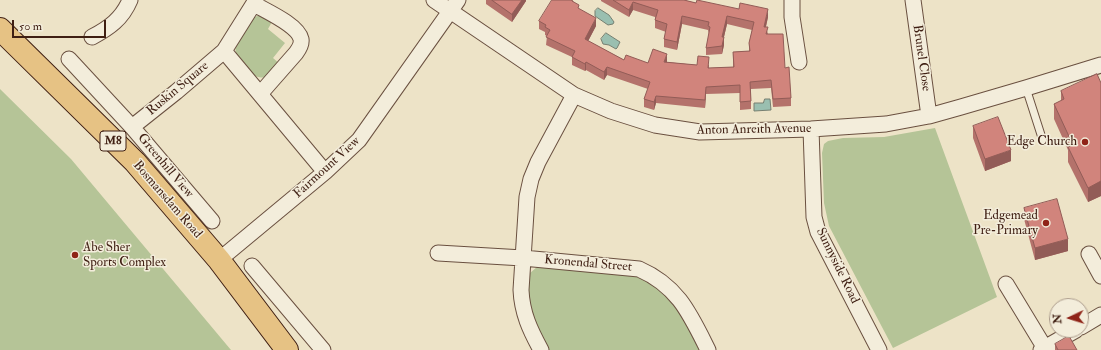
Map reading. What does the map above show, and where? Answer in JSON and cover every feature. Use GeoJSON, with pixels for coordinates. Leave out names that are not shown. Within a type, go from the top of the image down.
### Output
{"type":"FeatureCollection","features":[{"type":"Feature","properties":{"kind":"main road","name":"Bosmansdam Road"},"geometry":{"type":"LineString","coordinates":[[0,29],[134,162],[219,260],[287,350]]}},
{"type":"Feature","properties":{"kind":"street"},"geometry":{"type":"LineString","coordinates":[[92,37],[109,28],[123,12],[130,0]]}},
{"type":"Feature","properties":{"kind":"street","name":"Anton Anreith Avenue"},"geometry":{"type":"LineString","coordinates":[[434,0],[454,5],[574,95],[611,111],[656,125],[700,132],[811,129],[886,124],[928,116],[1101,65]]}},
{"type":"Feature","properties":{"kind":"street"},"geometry":{"type":"LineString","coordinates":[[790,0],[799,62]]}},
{"type":"Feature","properties":{"kind":"street","name":"Brunel Close"},"geometry":{"type":"LineString","coordinates":[[913,0],[928,116]]}},
{"type":"Feature","properties":{"kind":"street","name":"Ruskin Square"},"geometry":{"type":"LineString","coordinates":[[132,127],[224,51],[255,2],[291,25],[301,39],[300,48],[260,94]]}},
{"type":"Feature","properties":{"kind":"street","name":"Fairmount View"},"geometry":{"type":"LineString","coordinates":[[219,260],[325,172],[359,140],[454,5]]}},
{"type":"Feature","properties":{"kind":"street"},"geometry":{"type":"LineString","coordinates":[[224,51],[325,172]]}},
{"type":"Feature","properties":{"kind":"street","name":"Greenhill View"},"geometry":{"type":"LineString","coordinates":[[69,59],[132,127],[212,221]]}},
{"type":"Feature","properties":{"kind":"street"},"geometry":{"type":"LineString","coordinates":[[541,350],[529,327],[522,303],[527,197],[531,179],[538,162],[574,95]]}},
{"type":"Feature","properties":{"kind":"street","name":"Sunnyside Road"},"geometry":{"type":"LineString","coordinates":[[811,129],[814,217],[818,232],[878,350]]}},
{"type":"Feature","properties":{"kind":"street","name":"Kronendal Street"},"geometry":{"type":"LineString","coordinates":[[438,252],[623,266],[639,269],[653,275],[665,283],[681,301],[708,350]]}},
{"type":"Feature","properties":{"kind":"street"},"geometry":{"type":"LineString","coordinates":[[1089,254],[1101,276]]}},
{"type":"Feature","properties":{"kind":"street"},"geometry":{"type":"LineString","coordinates":[[252,266],[323,350]]}},
{"type":"Feature","properties":{"kind":"street"},"geometry":{"type":"LineString","coordinates":[[1006,284],[1044,349],[1063,338]]}},
{"type":"Feature","properties":{"kind":"street"},"geometry":{"type":"LineString","coordinates":[[1089,322],[1101,315]]}},
{"type":"Feature","properties":{"kind":"lane"},"geometry":{"type":"LineString","coordinates":[[1026,88],[1043,141]]}},
{"type":"Feature","properties":{"kind":"shaded area"},"geometry":{"type":"Polygon","coordinates":[[[598,8],[609,15],[614,22],[613,24],[608,25],[595,16],[595,11],[598,8]]]}},
{"type":"Feature","properties":{"kind":"shaded area"},"geometry":{"type":"Polygon","coordinates":[[[260,15],[273,20],[268,29],[285,43],[273,58],[280,64],[265,77],[252,74],[244,66],[236,54],[235,46],[252,18],[260,15]]]}},
{"type":"Feature","properties":{"kind":"shaded area"},"geometry":{"type":"Polygon","coordinates":[[[606,33],[620,42],[616,49],[609,45],[603,44],[601,39],[606,33]]]}},
{"type":"Feature","properties":{"kind":"shaded area","name":"Abe Sher Sports Complex"},"geometry":{"type":"Polygon","coordinates":[[[0,89],[71,159],[231,350],[0,350],[0,89]]]}},
{"type":"Feature","properties":{"kind":"shaded area"},"geometry":{"type":"Polygon","coordinates":[[[765,99],[770,99],[771,110],[754,111],[754,103],[763,103],[765,99]]]}},
{"type":"Feature","properties":{"kind":"shaded area"},"geometry":{"type":"Polygon","coordinates":[[[935,128],[997,297],[893,348],[829,226],[824,203],[822,153],[824,144],[828,141],[843,138],[884,137],[935,128]]]}},
{"type":"Feature","properties":{"kind":"shaded area"},"geometry":{"type":"Polygon","coordinates":[[[537,267],[631,273],[659,286],[680,311],[700,350],[548,350],[528,311],[527,278],[537,267]]]}},
{"type":"Feature","properties":{"kind":"building"},"geometry":{"type":"Polygon","coordinates":[[[492,0],[522,0],[512,14],[492,0]]]}},
{"type":"Feature","properties":{"kind":"building"},"geometry":{"type":"Polygon","coordinates":[[[552,0],[572,0],[579,5],[578,8],[596,18],[585,39],[624,60],[626,55],[648,63],[653,49],[667,54],[664,62],[697,65],[698,56],[709,57],[708,68],[734,67],[733,52],[750,51],[749,43],[754,22],[727,16],[722,37],[724,37],[722,46],[706,48],[710,27],[708,26],[709,22],[682,16],[677,42],[664,39],[667,24],[655,20],[658,10],[633,2],[629,10],[613,0],[684,0],[696,3],[697,0],[739,9],[740,3],[768,9],[764,27],[768,27],[766,34],[783,34],[785,68],[789,67],[791,98],[773,99],[771,80],[750,82],[751,101],[740,102],[740,85],[706,87],[705,100],[656,96],[654,102],[644,99],[650,82],[607,67],[604,72],[586,62],[585,64],[572,57],[575,51],[546,37],[550,30],[545,27],[546,25],[539,21],[552,0]]]}},
{"type":"Feature","properties":{"kind":"building","name":"Edge Church"},"geometry":{"type":"Polygon","coordinates":[[[1097,74],[1101,83],[1101,181],[1088,188],[1068,147],[1073,145],[1054,104],[1064,99],[1061,91],[1097,74]]]}},
{"type":"Feature","properties":{"kind":"building"},"geometry":{"type":"Polygon","coordinates":[[[998,117],[1011,150],[985,159],[973,126],[998,117]]]}},
{"type":"Feature","properties":{"kind":"building"},"geometry":{"type":"Polygon","coordinates":[[[1057,199],[1068,239],[1035,248],[1024,208],[1057,199]]]}},
{"type":"Feature","properties":{"kind":"building"},"geometry":{"type":"Polygon","coordinates":[[[1066,338],[1070,338],[1077,350],[1058,350],[1055,344],[1066,338]]]}},
{"type":"Feature","properties":{"kind":"place","name":"Edge Church"},"geometry":{"type":"Point","coordinates":[1085,142]}},
{"type":"Feature","properties":{"kind":"place","name":"Edgemead Pre-Primary"},"geometry":{"type":"Point","coordinates":[1046,223]}},
{"type":"Feature","properties":{"kind":"place","name":"Abe Sher Sports Complex"},"geometry":{"type":"Point","coordinates":[75,255]}}]}
